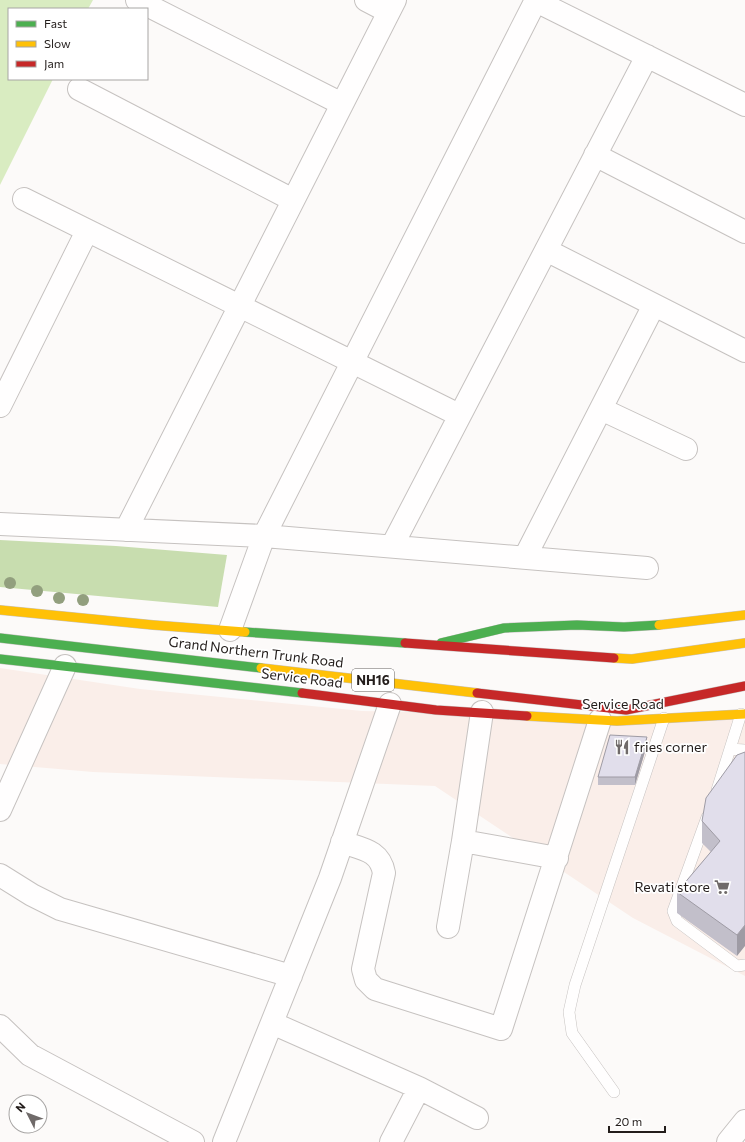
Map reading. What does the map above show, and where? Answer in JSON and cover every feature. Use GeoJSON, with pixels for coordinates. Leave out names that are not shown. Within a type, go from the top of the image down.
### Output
{"type":"FeatureCollection","features":[{"type":"Feature","properties":{"kind":"main road","name":"Grand Northern Trunk Road"},"geometry":{"type":"LineString","coordinates":[[0,610],[230,630],[632,659],[745,643]]}},
{"type":"Feature","properties":{"kind":"main road"},"geometry":{"type":"LineString","coordinates":[[434,645],[504,628],[577,625],[624,627],[679,624],[745,616]]}},
{"type":"Feature","properties":{"kind":"main road","name":"Grand Northern Trunk Road"},"geometry":{"type":"LineString","coordinates":[[0,638],[626,710],[745,686]]}},
{"type":"Feature","properties":{"kind":"main road","name":"Service Road"},"geometry":{"type":"LineString","coordinates":[[0,659],[250,686],[436,710],[617,721],[743,714]]}},
{"type":"Feature","properties":{"kind":"street"},"geometry":{"type":"LineString","coordinates":[[137,0],[342,104]]}},
{"type":"Feature","properties":{"kind":"street"},"geometry":{"type":"LineString","coordinates":[[126,530],[392,6],[366,0]]}},
{"type":"Feature","properties":{"kind":"street"},"geometry":{"type":"LineString","coordinates":[[230,630],[264,536],[536,0],[745,105]]}},
{"type":"Feature","properties":{"kind":"street"},"geometry":{"type":"LineString","coordinates":[[392,546],[647,56]]}},
{"type":"Feature","properties":{"kind":"street"},"geometry":{"type":"LineString","coordinates":[[79,89],[293,200]]}},
{"type":"Feature","properties":{"kind":"street"},"geometry":{"type":"LineString","coordinates":[[595,155],[745,232]]}},
{"type":"Feature","properties":{"kind":"street"},"geometry":{"type":"LineString","coordinates":[[24,199],[459,416]]}},
{"type":"Feature","properties":{"kind":"street"},"geometry":{"type":"LineString","coordinates":[[0,406],[87,231]]}},
{"type":"Feature","properties":{"kind":"street"},"geometry":{"type":"LineString","coordinates":[[546,250],[745,351]]}},
{"type":"Feature","properties":{"kind":"street"},"geometry":{"type":"LineString","coordinates":[[525,557],[654,305]]}},
{"type":"Feature","properties":{"kind":"street"},"geometry":{"type":"LineString","coordinates":[[601,409],[686,449]]}},
{"type":"Feature","properties":{"kind":"street"},"geometry":{"type":"LineString","coordinates":[[0,524],[264,536],[647,568]]}},
{"type":"Feature","properties":{"kind":"street"},"geometry":{"type":"LineString","coordinates":[[0,810],[65,666]]}},
{"type":"Feature","properties":{"kind":"street"},"geometry":{"type":"LineString","coordinates":[[224,1142],[291,976],[342,842],[390,704]]}},
{"type":"Feature","properties":{"kind":"street"},"geometry":{"type":"LineString","coordinates":[[448,927],[463,841],[482,712]]}},
{"type":"Feature","properties":{"kind":"street"},"geometry":{"type":"LineString","coordinates":[[342,842],[374,854],[382,862],[384,873],[363,969],[366,980],[375,989],[501,1029],[600,720]]}},
{"type":"Feature","properties":{"kind":"street"},"geometry":{"type":"LineString","coordinates":[[463,841],[557,858]]}},
{"type":"Feature","properties":{"kind":"street"},"geometry":{"type":"LineString","coordinates":[[0,875],[32,895],[60,909],[291,976]]}},
{"type":"Feature","properties":{"kind":"street"},"geometry":{"type":"LineString","coordinates":[[272,1023],[419,1088],[477,1118]]}},
{"type":"Feature","properties":{"kind":"street"},"geometry":{"type":"LineString","coordinates":[[0,1026],[30,1055],[194,1142]]}},
{"type":"Feature","properties":{"kind":"street"},"geometry":{"type":"LineString","coordinates":[[391,1142],[419,1088]]}},
{"type":"Feature","properties":{"kind":"street"},"geometry":{"type":"LineString","coordinates":[[728,1142],[745,1121]]}},
{"type":"Feature","properties":{"kind":"lane"},"geometry":{"type":"LineString","coordinates":[[743,714],[673,911],[677,920],[737,966],[745,966]]}},
{"type":"Feature","properties":{"kind":"lane"},"geometry":{"type":"LineString","coordinates":[[614,1092],[572,1034],[569,1012],[575,985],[664,718]]}},
{"type":"Feature","properties":{"kind":"lane"},"geometry":{"type":"LineString","coordinates":[[730,749],[745,750]]}},
{"type":"Feature","properties":{"kind":"shaded area"},"geometry":{"type":"Polygon","coordinates":[[[0,668],[140,689],[362,711],[745,719],[745,976],[633,918],[435,786],[93,772],[0,764],[0,668]]]}},
{"type":"Feature","properties":{"kind":"green space"},"geometry":{"type":"Polygon","coordinates":[[[0,0],[93,0],[89,8],[8,8],[8,80],[52,80],[0,185],[0,0]]]}},
{"type":"Feature","properties":{"kind":"green space"},"geometry":{"type":"Polygon","coordinates":[[[0,540],[116,546],[227,555],[218,607],[0,587],[0,540]]]}},
{"type":"Feature","properties":{"kind":"building"},"geometry":{"type":"Polygon","coordinates":[[[610,735],[647,737],[635,777],[598,777],[610,735]]]}},
{"type":"Feature","properties":{"kind":"building","name":"Revati store"},"geometry":{"type":"Polygon","coordinates":[[[745,752],[745,925],[737,935],[677,892],[720,841],[702,821],[706,798],[737,755],[745,752]]]}},
{"type":"Feature","properties":{"kind":"traffic: fast"},"geometry":{"type":"LineString","coordinates":[[441,643],[504,628],[577,625],[624,627],[659,625]]}},
{"type":"Feature","properties":{"kind":"traffic: fast"},"geometry":{"type":"LineString","coordinates":[[245,632],[405,643]]}},
{"type":"Feature","properties":{"kind":"traffic: fast"},"geometry":{"type":"LineString","coordinates":[[0,638],[261,668]]}},
{"type":"Feature","properties":{"kind":"traffic: fast"},"geometry":{"type":"LineString","coordinates":[[0,659],[302,693]]}},
{"type":"Feature","properties":{"kind":"traffic: slow"},"geometry":{"type":"LineString","coordinates":[[0,610],[153,625],[245,632]]}},
{"type":"Feature","properties":{"kind":"traffic: slow"},"geometry":{"type":"LineString","coordinates":[[659,625],[745,615]]}},
{"type":"Feature","properties":{"kind":"traffic: slow"},"geometry":{"type":"LineString","coordinates":[[614,658],[632,659],[745,643]]}},
{"type":"Feature","properties":{"kind":"traffic: slow"},"geometry":{"type":"LineString","coordinates":[[261,668],[477,693]]}},
{"type":"Feature","properties":{"kind":"traffic: slow"},"geometry":{"type":"LineString","coordinates":[[527,716],[617,721],[745,714]]}},
{"type":"Feature","properties":{"kind":"traffic: jam"},"geometry":{"type":"LineString","coordinates":[[405,643],[614,658]]}},
{"type":"Feature","properties":{"kind":"traffic: jam"},"geometry":{"type":"LineString","coordinates":[[477,693],[626,710],[745,686]]}},
{"type":"Feature","properties":{"kind":"traffic: jam"},"geometry":{"type":"LineString","coordinates":[[302,693],[436,710],[527,716]]}},
{"type":"Feature","properties":{"kind":"place","name":"fries corner"},"geometry":{"type":"Point","coordinates":[622,747]}},
{"type":"Feature","properties":{"kind":"place","name":"Revati store"},"geometry":{"type":"Point","coordinates":[722,887]}}]}
